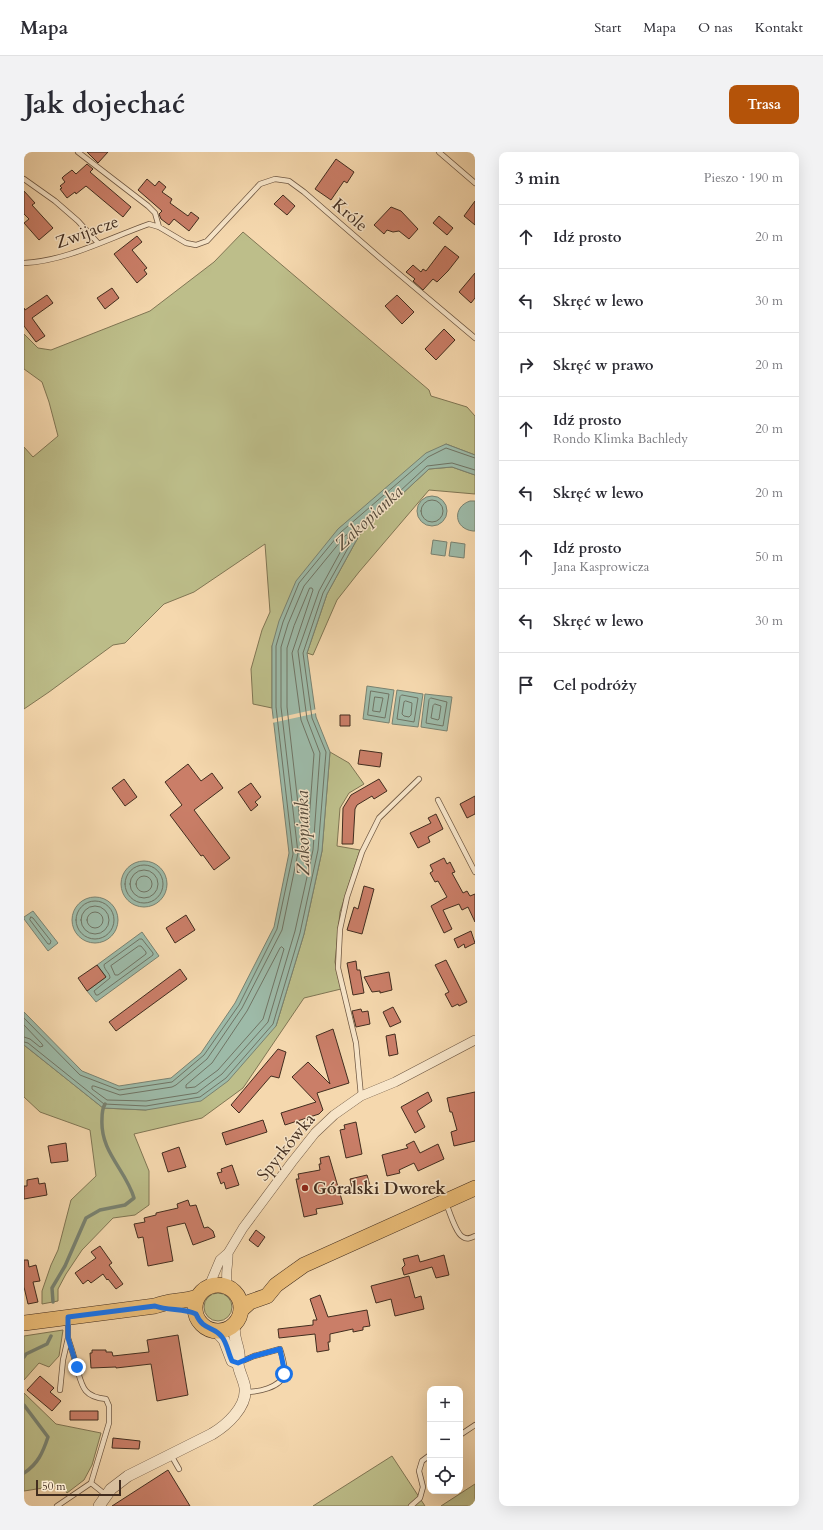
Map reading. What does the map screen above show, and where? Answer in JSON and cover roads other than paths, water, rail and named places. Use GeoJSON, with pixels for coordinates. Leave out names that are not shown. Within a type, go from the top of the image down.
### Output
{"type":"FeatureCollection","features":[{"type":"Feature","properties":{"kind":"main road"},"geometry":{"type":"LineString","coordinates":[[276,1285],[246,1292],[218,1284],[209,1286],[204,1289],[197,1298],[195,1308],[196,1314],[201,1324],[205,1327],[216,1331],[226,1330],[235,1324],[242,1310],[250,1302],[270,1293],[276,1285],[304,1265],[475,1188]]}},
{"type":"Feature","properties":{"kind":"main road"},"geometry":{"type":"LineString","coordinates":[[232,1289],[240,1300],[242,1310]]}},
{"type":"Feature","properties":{"kind":"main road"},"geometry":{"type":"LineString","coordinates":[[24,1323],[155,1306],[167,1301],[197,1298]]}},
{"type":"Feature","properties":{"kind":"main road"},"geometry":{"type":"LineString","coordinates":[[155,1306],[168,1310],[196,1314]]}},
{"type":"Feature","properties":{"kind":"street","name":"Spyrkówka"},"geometry":{"type":"LineString","coordinates":[[209,1286],[220,1260],[228,1253],[248,1222],[292,1162],[315,1134],[334,1115],[361,1096],[395,1082],[475,1040]]}},
{"type":"Feature","properties":{"kind":"street","name":"Spyrkówka"},"geometry":{"type":"LineString","coordinates":[[228,1253],[226,1272],[232,1289]]}},
{"type":"Feature","properties":{"kind":"street"},"geometry":{"type":"LineString","coordinates":[[98,1506],[111,1489],[128,1476],[223,1428],[238,1410],[245,1392],[238,1363],[240,1355],[234,1338],[233,1331],[235,1324]]}},
{"type":"Feature","properties":{"kind":"street"},"geometry":{"type":"LineString","coordinates":[[216,1331],[224,1340],[232,1361],[238,1363]]}},
{"type":"Feature","properties":{"kind":"lane","name":"Zwijacze"},"geometry":{"type":"LineString","coordinates":[[78,152],[148,206],[155,213],[159,227]]}},
{"type":"Feature","properties":{"kind":"lane"},"geometry":{"type":"LineString","coordinates":[[439,152],[475,183]]}},
{"type":"Feature","properties":{"kind":"lane"},"geometry":{"type":"LineString","coordinates":[[24,178],[55,201],[98,243]]}},
{"type":"Feature","properties":{"kind":"lane","name":"Króle"},"geometry":{"type":"LineString","coordinates":[[159,227],[186,243],[196,245],[207,241],[260,184],[275,179],[289,182],[304,192],[475,338]]}},
{"type":"Feature","properties":{"kind":"lane","name":"Zwijacze"},"geometry":{"type":"LineString","coordinates":[[24,263],[39,263],[75,252],[149,224],[159,227]]}},
{"type":"Feature","properties":{"kind":"lane"},"geometry":{"type":"LineString","coordinates":[[361,1096],[356,1043],[338,968],[340,929],[347,897],[362,852],[379,818],[419,779]]}},
{"type":"Feature","properties":{"kind":"lane"},"geometry":{"type":"LineString","coordinates":[[438,800],[475,872]]}},
{"type":"Feature","properties":{"kind":"lane"},"geometry":{"type":"LineString","coordinates":[[446,1201],[458,1233],[462,1237],[469,1239],[475,1236]]}},
{"type":"Feature","properties":{"kind":"lane"},"geometry":{"type":"LineString","coordinates":[[60,1390],[63,1360],[68,1338],[68,1317]]}},
{"type":"Feature","properties":{"kind":"lane"},"geometry":{"type":"LineString","coordinates":[[57,1506],[90,1483],[109,1423],[109,1406],[106,1399],[95,1398],[84,1391],[68,1338]]}},
{"type":"Feature","properties":{"kind":"lane"},"geometry":{"type":"LineString","coordinates":[[238,1363],[254,1356],[280,1349],[284,1374],[281,1380],[268,1388],[253,1392],[245,1392]]}},
{"type":"Feature","properties":{"kind":"lane"},"geometry":{"type":"LineString","coordinates":[[463,1433],[475,1425]]}},
{"type":"Feature","properties":{"kind":"lane"},"geometry":{"type":"LineString","coordinates":[[171,1455],[179,1469]]}},
{"type":"Feature","properties":{"kind":"lane"},"geometry":{"type":"LineString","coordinates":[[411,1506],[420,1498],[423,1487],[420,1471],[422,1460],[427,1457]]}},
{"type":"Feature","properties":{"kind":"lane"},"geometry":{"type":"LineString","coordinates":[[90,1483],[106,1495]]}},
{"type":"Feature","properties":{"kind":"water","name":"Zakopianka"},"geometry":{"type":"Polygon","coordinates":[[[446,444],[475,455],[475,475],[452,467],[429,469],[361,532],[327,594],[307,653],[316,717],[330,752],[322,851],[304,934],[276,1026],[228,1081],[201,1101],[146,1110],[103,1108],[24,1045],[24,1012],[82,1071],[119,1086],[171,1078],[201,1053],[235,1003],[274,927],[289,853],[272,708],[272,646],[279,621],[296,581],[338,529],[426,453],[446,444]]]}},
{"type":"Feature","properties":{"kind":"water"},"geometry":{"type":"Polygon","coordinates":[[[432,496],[443,500],[447,511],[443,522],[432,526],[421,522],[417,511],[421,500],[432,496]]]}},
{"type":"Feature","properties":{"kind":"water"},"geometry":{"type":"Polygon","coordinates":[[[470,501],[475,501],[475,531],[462,526],[458,518],[460,508],[470,501]]]}},
{"type":"Feature","properties":{"kind":"water"},"geometry":{"type":"Polygon","coordinates":[[[433,540],[447,542],[445,556],[431,554],[433,540]]]}},
{"type":"Feature","properties":{"kind":"water"},"geometry":{"type":"Polygon","coordinates":[[[451,542],[465,544],[464,558],[449,556],[451,542]]]}},
{"type":"Feature","properties":{"kind":"water"},"geometry":{"type":"Polygon","coordinates":[[[367,686],[394,690],[389,723],[363,719],[367,686]]]}},
{"type":"Feature","properties":{"kind":"water"},"geometry":{"type":"Polygon","coordinates":[[[397,690],[423,694],[418,727],[392,724],[397,690]]]}},
{"type":"Feature","properties":{"kind":"water"},"geometry":{"type":"Polygon","coordinates":[[[425,694],[452,697],[447,731],[421,727],[425,694]]]}},
{"type":"Feature","properties":{"kind":"water"},"geometry":{"type":"Polygon","coordinates":[[[144,861],[157,865],[163,871],[167,884],[163,897],[157,903],[144,907],[131,903],[125,897],[121,884],[125,871],[131,865],[144,861]]]}},
{"type":"Feature","properties":{"kind":"water"},"geometry":{"type":"Polygon","coordinates":[[[95,897],[108,901],[114,907],[118,920],[114,933],[108,939],[95,943],[82,939],[76,933],[72,920],[76,907],[82,901],[95,897]]]}},
{"type":"Feature","properties":{"kind":"water"},"geometry":{"type":"Polygon","coordinates":[[[33,911],[58,943],[48,951],[24,919],[24,917],[33,911]]]}},
{"type":"Feature","properties":{"kind":"water"},"geometry":{"type":"Polygon","coordinates":[[[142,932],[159,956],[96,1002],[87,991],[106,977],[97,965],[142,932]]]}},
{"type":"Feature","properties":{"kind":"waterway"},"geometry":{"type":"LineString","coordinates":[[53,1302],[52,1288],[65,1266],[86,1218],[100,1210],[125,1205],[134,1198],[105,1141],[102,1131],[102,1119],[105,1104]]}},
{"type":"Feature","properties":{"kind":"waterway"},"geometry":{"type":"LineString","coordinates":[[24,1357],[26,1354],[47,1344],[51,1336]]}},
{"type":"Feature","properties":{"kind":"waterway"},"geometry":{"type":"LineString","coordinates":[[24,1405],[48,1437],[39,1457],[33,1466],[24,1473]]}},
{"type":"Feature","properties":{"kind":"place","name":"Góralski Dworek"},"geometry":{"type":"Point","coordinates":[305,1188]}}]}
